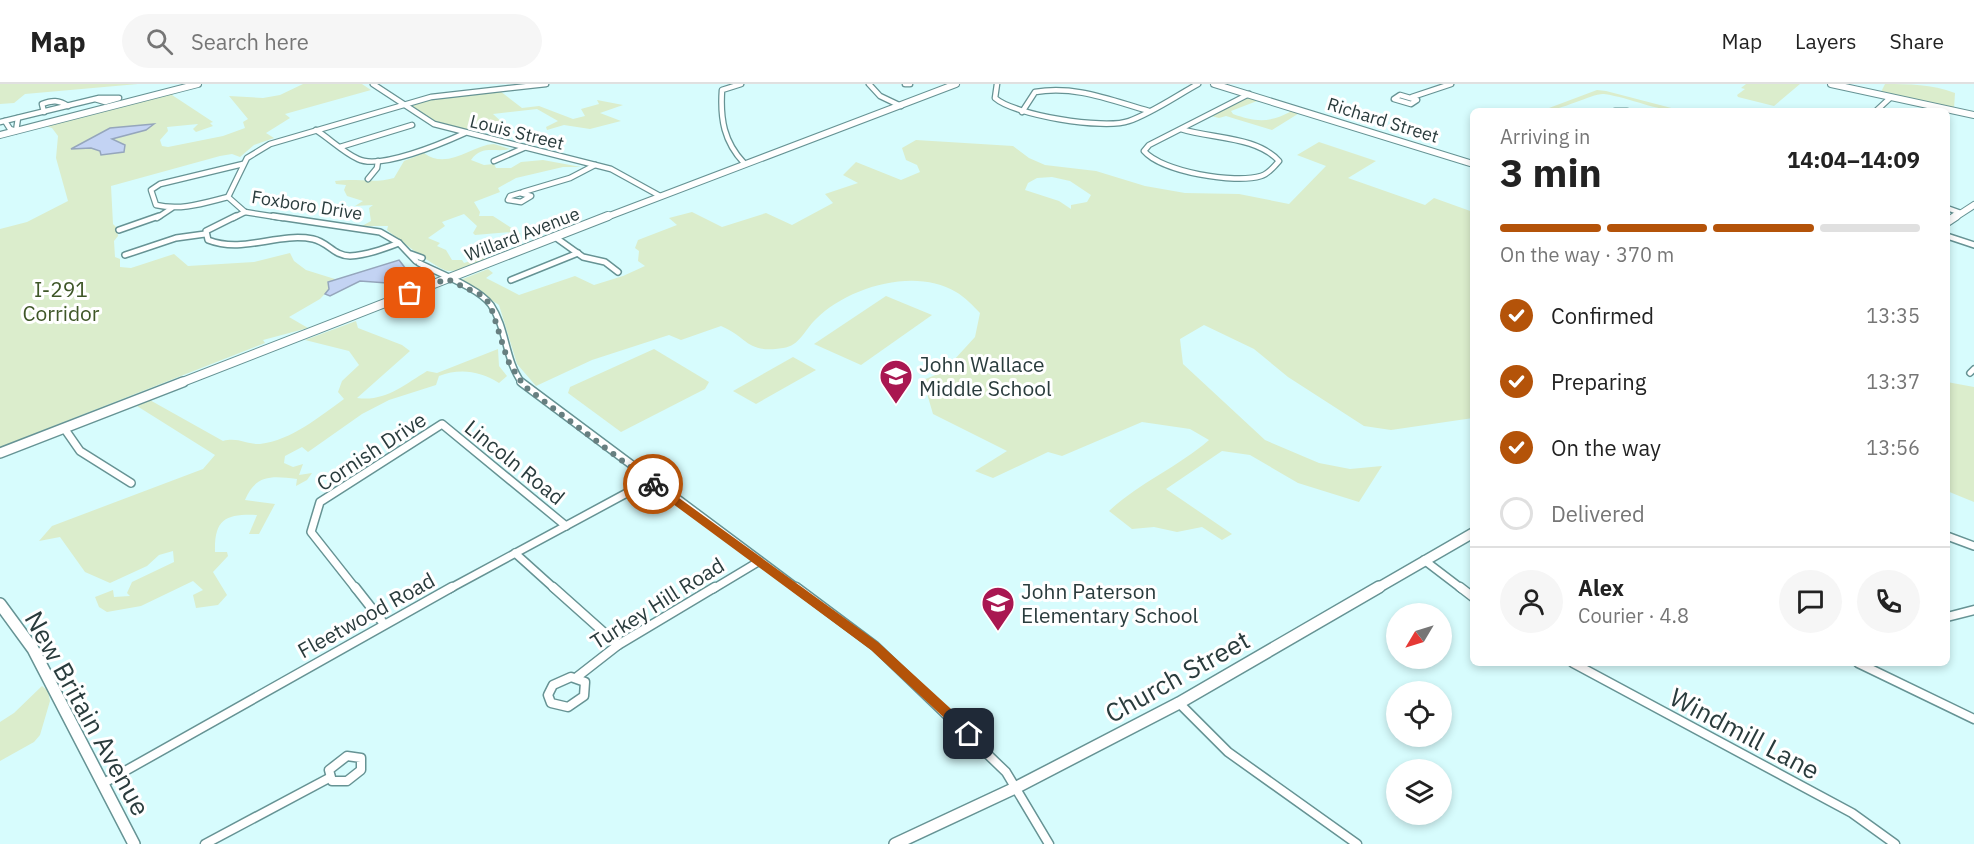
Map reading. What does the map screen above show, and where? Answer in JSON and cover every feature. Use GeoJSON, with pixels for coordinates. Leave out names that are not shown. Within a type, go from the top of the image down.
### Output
{"type":"FeatureCollection","features":[{"type":"Feature","properties":{"kind":"main road"},"geometry":{"type":"LineString","coordinates":[[0,135],[198,84]]}},
{"type":"Feature","properties":{"kind":"main road","name":"Willard Avenue"},"geometry":{"type":"LineString","coordinates":[[0,453],[744,163],[956,84]]}},
{"type":"Feature","properties":{"kind":"main road","name":"Richard Street"},"geometry":{"type":"LineString","coordinates":[[1214,84],[1470,163]]}},
{"type":"Feature","properties":{"kind":"main road"},"geometry":{"type":"LineString","coordinates":[[1831,84],[1937,108]]}},
{"type":"Feature","properties":{"kind":"main road"},"geometry":{"type":"LineString","coordinates":[[1950,111],[1974,116]]}},
{"type":"Feature","properties":{"kind":"main road"},"geometry":{"type":"LineString","coordinates":[[1950,220],[1974,205]]}},
{"type":"Feature","properties":{"kind":"main road","name":"Church Street"},"geometry":{"type":"LineString","coordinates":[[895,844],[1015,788],[1179,703],[1470,535]]}},
{"type":"Feature","properties":{"kind":"main road","name":"New Britain Avenue"},"geometry":{"type":"LineString","coordinates":[[0,604],[33,649],[134,844]]}},
{"type":"Feature","properties":{"kind":"street","name":"Louis Street"},"geometry":{"type":"LineString","coordinates":[[373,84],[434,124],[596,165],[623,174],[660,196]]}},
{"type":"Feature","properties":{"kind":"street","name":"Foxboro Drive"},"geometry":{"type":"LineString","coordinates":[[546,84],[444,95],[404,104],[270,144],[255,151],[243,164],[228,196],[245,212],[373,231],[399,243],[447,279],[481,295],[490,304],[508,361],[524,386],[758,562],[875,646],[1006,772],[1049,844]]}},
{"type":"Feature","properties":{"kind":"street"},"geometry":{"type":"LineString","coordinates":[[741,84],[722,90],[721,127],[732,150],[744,163]]}},
{"type":"Feature","properties":{"kind":"street"},"geometry":{"type":"LineString","coordinates":[[869,84],[880,96],[901,106]]}},
{"type":"Feature","properties":{"kind":"street"},"geometry":{"type":"LineString","coordinates":[[905,84],[910,84]]}},
{"type":"Feature","properties":{"kind":"street"},"geometry":{"type":"LineString","coordinates":[[997,84],[994,96],[998,102],[1022,112],[1110,125],[1129,121],[1198,84]]}},
{"type":"Feature","properties":{"kind":"street"},"geometry":{"type":"LineString","coordinates":[[1412,97],[1417,100],[1411,104],[1394,99],[1400,95],[1412,97],[1451,84]]}},
{"type":"Feature","properties":{"kind":"street"},"geometry":{"type":"LineString","coordinates":[[1022,112],[1035,92],[1066,88],[1149,111]]}},
{"type":"Feature","properties":{"kind":"street"},"geometry":{"type":"LineString","coordinates":[[1181,129],[1209,138],[1264,147],[1275,153],[1279,161],[1261,176],[1234,177],[1168,167],[1146,157],[1144,151],[1149,145],[1249,94]]}},
{"type":"Feature","properties":{"kind":"street"},"geometry":{"type":"LineString","coordinates":[[18,118],[16,130],[10,129],[3,121],[95,99],[116,96],[119,98],[112,101],[95,99]]}},
{"type":"Feature","properties":{"kind":"street"},"geometry":{"type":"LineString","coordinates":[[1879,108],[1890,98]]}},
{"type":"Feature","properties":{"kind":"street"},"geometry":{"type":"LineString","coordinates":[[44,112],[42,104],[48,102],[57,100],[68,106]]}},
{"type":"Feature","properties":{"kind":"street"},"geometry":{"type":"LineString","coordinates":[[340,147],[412,125]]}},
{"type":"Feature","properties":{"kind":"street"},"geometry":{"type":"LineString","coordinates":[[316,130],[359,160],[378,161],[422,152],[465,133]]}},
{"type":"Feature","properties":{"kind":"street"},"geometry":{"type":"LineString","coordinates":[[494,161],[526,147]]}},
{"type":"Feature","properties":{"kind":"street"},"geometry":{"type":"LineString","coordinates":[[368,179],[377,168],[378,161]]}},
{"type":"Feature","properties":{"kind":"street"},"geometry":{"type":"LineString","coordinates":[[172,208],[156,205],[151,190],[155,186],[243,164]]}},
{"type":"Feature","properties":{"kind":"street"},"geometry":{"type":"LineString","coordinates":[[523,192],[576,175],[596,165]]}},
{"type":"Feature","properties":{"kind":"street"},"geometry":{"type":"LineString","coordinates":[[119,230],[155,219],[172,208],[228,196]]}},
{"type":"Feature","properties":{"kind":"street"},"geometry":{"type":"LineString","coordinates":[[1950,209],[1960,213]]}},
{"type":"Feature","properties":{"kind":"street"},"geometry":{"type":"LineString","coordinates":[[125,255],[177,238],[205,234],[213,226],[245,212]]}},
{"type":"Feature","properties":{"kind":"street"},"geometry":{"type":"LineString","coordinates":[[205,234],[208,240],[218,246],[234,247],[313,239],[342,256],[363,255],[399,243]]}},
{"type":"Feature","properties":{"kind":"street"},"geometry":{"type":"LineString","coordinates":[[555,237],[594,262],[605,262],[618,272]]}},
{"type":"Feature","properties":{"kind":"street"},"geometry":{"type":"LineString","coordinates":[[1950,237],[1974,245]]}},
{"type":"Feature","properties":{"kind":"street"},"geometry":{"type":"LineString","coordinates":[[511,280],[578,253]]}},
{"type":"Feature","properties":{"kind":"street","name":"Lincoln Road"},"geometry":{"type":"LineString","coordinates":[[442,424],[566,526]]}},
{"type":"Feature","properties":{"kind":"street","name":"Cornish Drive"},"geometry":{"type":"LineString","coordinates":[[384,624],[311,532],[320,502],[442,424]]}},
{"type":"Feature","properties":{"kind":"street"},"geometry":{"type":"LineString","coordinates":[[64,428],[80,451],[131,483]]}},
{"type":"Feature","properties":{"kind":"street","name":"Fleetwood Road"},"geometry":{"type":"LineString","coordinates":[[102,784],[384,624],[649,481]]}},
{"type":"Feature","properties":{"kind":"street"},"geometry":{"type":"LineString","coordinates":[[1950,537],[1974,546]]}},
{"type":"Feature","properties":{"kind":"street"},"geometry":{"type":"LineString","coordinates":[[515,553],[618,645]]}},
{"type":"Feature","properties":{"kind":"street"},"geometry":{"type":"LineString","coordinates":[[1424,560],[1470,595]]}},
{"type":"Feature","properties":{"kind":"street","name":"Turkey Hill Road"},"geometry":{"type":"LineString","coordinates":[[577,677],[587,687],[580,701],[568,707],[551,704],[548,695],[553,685],[565,678],[577,677],[618,645],[758,562]]}},
{"type":"Feature","properties":{"kind":"street"},"geometry":{"type":"LineString","coordinates":[[1950,616],[1974,609]]}},
{"type":"Feature","properties":{"kind":"street","name":"Windmill Lane"},"geometry":{"type":"LineString","coordinates":[[1579,666],[1852,813],[1895,844]]}},
{"type":"Feature","properties":{"kind":"street"},"geometry":{"type":"LineString","coordinates":[[1864,666],[1974,719]]}},
{"type":"Feature","properties":{"kind":"street"},"geometry":{"type":"LineString","coordinates":[[1179,703],[1228,752],[1357,844]]}},
{"type":"Feature","properties":{"kind":"street"},"geometry":{"type":"LineString","coordinates":[[205,844],[329,778]]}},
{"type":"Feature","properties":{"kind":"green space"},"geometry":{"type":"Polygon","coordinates":[[[0,84],[138,84],[25,94],[14,103],[0,104],[0,84]]]}},
{"type":"Feature","properties":{"kind":"green space","name":"I-291 Corridor"},"geometry":{"type":"Polygon","coordinates":[[[303,84],[362,84],[371,90],[285,114],[290,118],[266,133],[274,138],[254,145],[240,157],[232,154],[220,156],[111,186],[113,224],[117,228],[118,236],[114,241],[115,257],[120,259],[120,267],[131,268],[174,254],[188,266],[254,262],[290,253],[294,261],[306,270],[338,280],[320,299],[289,317],[308,328],[263,340],[265,343],[0,447],[0,229],[27,222],[68,201],[56,158],[58,136],[52,128],[45,126],[175,92],[172,95],[213,122],[210,123],[213,126],[196,132],[193,129],[198,124],[167,127],[168,131],[160,140],[162,146],[168,147],[223,136],[245,128],[243,122],[248,119],[229,96],[263,98],[280,95],[303,84]]]}},
{"type":"Feature","properties":{"kind":"green space"},"geometry":{"type":"Polygon","coordinates":[[[1746,84],[1800,84],[1774,106],[1738,97],[1737,95],[1745,89],[1741,88],[1746,84]]]}},
{"type":"Feature","properties":{"kind":"green space"},"geometry":{"type":"Polygon","coordinates":[[[1885,84],[1929,86],[1955,93],[1954,109],[1950,108],[1880,94],[1885,84]]]}},
{"type":"Feature","properties":{"kind":"green space"},"geometry":{"type":"Polygon","coordinates":[[[1597,90],[1671,108],[1659,108],[1599,94],[1558,108],[1549,108],[1597,90]]]}},
{"type":"Feature","properties":{"kind":"green space"},"geometry":{"type":"Polygon","coordinates":[[[500,91],[522,108],[539,106],[573,119],[585,116],[581,109],[599,104],[597,100],[623,105],[600,113],[621,121],[590,129],[564,125],[547,130],[546,127],[558,121],[537,109],[493,114],[504,124],[473,132],[435,121],[412,106],[432,98],[500,91]]]}},
{"type":"Feature","properties":{"kind":"green space"},"geometry":{"type":"Polygon","coordinates":[[[1250,97],[1273,104],[1257,101],[1231,111],[1233,114],[1248,119],[1269,120],[1290,112],[1288,109],[1301,112],[1272,130],[1226,116],[1219,118],[1211,116],[1250,97]]]}},
{"type":"Feature","properties":{"kind":"green space"},"geometry":{"type":"Polygon","coordinates":[[[916,140],[1013,146],[1029,158],[1045,165],[1096,171],[1145,186],[1185,193],[1239,194],[1289,204],[1326,166],[1297,155],[1319,142],[1376,161],[1348,178],[1425,205],[1434,198],[1470,211],[1470,418],[1391,430],[1364,426],[1288,377],[1254,349],[1204,325],[1180,339],[1183,364],[1265,440],[1319,463],[1350,469],[1382,466],[1359,502],[1298,483],[1250,455],[1222,451],[1166,489],[1232,534],[1222,540],[1202,527],[1177,532],[1154,527],[1132,529],[1109,511],[1209,440],[1190,429],[1142,422],[1062,456],[1048,452],[993,478],[975,471],[1007,451],[933,414],[923,380],[943,372],[975,337],[980,313],[959,294],[940,285],[921,281],[902,281],[864,290],[830,308],[812,323],[798,341],[789,347],[762,349],[754,347],[721,326],[681,340],[669,335],[592,360],[536,386],[517,364],[499,305],[460,280],[488,269],[493,273],[486,278],[519,295],[575,276],[594,285],[645,266],[638,261],[639,251],[635,248],[638,240],[677,225],[669,218],[692,212],[722,227],[766,213],[792,225],[833,203],[825,194],[858,183],[843,175],[856,162],[901,180],[920,172],[917,165],[906,160],[902,148],[916,140]],[[1052,177],[1037,178],[1028,183],[1025,190],[1059,201],[1071,209],[1071,205],[1087,202],[1091,195],[1070,181],[1052,177]]]}},
{"type":"Feature","properties":{"kind":"green space"},"geometry":{"type":"Polygon","coordinates":[[[494,144],[510,149],[480,152],[471,160],[484,165],[494,164],[496,168],[511,168],[521,162],[543,160],[581,167],[563,167],[516,178],[498,188],[500,192],[474,202],[480,212],[479,216],[493,216],[521,234],[494,241],[511,232],[475,235],[473,233],[477,226],[464,214],[442,222],[445,226],[428,238],[440,243],[437,246],[446,250],[452,260],[462,260],[464,263],[483,257],[485,259],[457,270],[448,271],[427,260],[387,230],[388,226],[362,226],[371,221],[369,208],[373,205],[355,206],[363,201],[347,196],[344,190],[346,185],[336,184],[335,181],[387,180],[394,178],[404,161],[424,153],[433,158],[451,158],[485,145],[494,144]]]}},
{"type":"Feature","properties":{"kind":"green space"},"geometry":{"type":"Polygon","coordinates":[[[886,296],[932,315],[861,365],[814,344],[886,296]]]}},
{"type":"Feature","properties":{"kind":"green space"},"geometry":{"type":"Polygon","coordinates":[[[356,321],[358,328],[402,345],[410,351],[357,398],[367,399],[385,395],[427,371],[437,373],[498,349],[499,366],[507,376],[499,383],[470,372],[455,372],[439,376],[436,385],[389,400],[362,414],[308,452],[302,447],[285,456],[284,463],[293,467],[303,464],[299,475],[312,473],[307,480],[296,486],[297,479],[280,477],[272,477],[254,485],[245,500],[275,504],[259,534],[249,534],[257,515],[230,517],[220,525],[215,541],[215,552],[227,552],[228,556],[213,572],[227,595],[218,605],[196,608],[193,595],[203,590],[193,581],[141,606],[107,612],[99,607],[95,597],[113,590],[114,597],[130,596],[127,593],[132,582],[174,562],[173,551],[159,555],[147,566],[110,583],[85,572],[60,537],[39,541],[52,526],[203,469],[215,455],[137,406],[148,399],[223,441],[234,440],[255,444],[272,442],[294,433],[315,420],[344,399],[338,392],[342,381],[359,365],[349,351],[305,340],[356,321]]]}},
{"type":"Feature","properties":{"kind":"green space"},"geometry":{"type":"Polygon","coordinates":[[[654,349],[709,382],[705,389],[621,432],[568,393],[570,387],[654,349]]]}},
{"type":"Feature","properties":{"kind":"green space"},"geometry":{"type":"Polygon","coordinates":[[[793,357],[816,370],[756,404],[733,391],[793,357]]]}},
{"type":"Feature","properties":{"kind":"green space"},"geometry":{"type":"Polygon","coordinates":[[[1950,383],[1974,387],[1974,502],[1950,492],[1950,383]]]}},
{"type":"Feature","properties":{"kind":"green space"},"geometry":{"type":"Polygon","coordinates":[[[42,686],[48,691],[50,701],[40,735],[34,742],[0,761],[0,722],[14,713],[42,686]]]}},
{"type":"Feature","properties":{"kind":"water"},"geometry":{"type":"Polygon","coordinates":[[[154,124],[146,130],[112,139],[125,145],[124,152],[101,155],[100,151],[91,148],[71,149],[110,128],[154,124]]]}},
{"type":"Feature","properties":{"kind":"water"},"geometry":{"type":"Polygon","coordinates":[[[399,260],[406,269],[424,274],[387,283],[360,281],[330,296],[325,294],[329,289],[328,282],[399,260]]]}},
{"type":"Feature","properties":{"kind":"way so far"},"geometry":{"type":"LineString","coordinates":[[410,293],[447,279],[481,295],[490,304],[508,361],[524,386],[653,484]]}},
{"type":"Feature","properties":{"kind":"place","name":"John Wallace Middle School"},"geometry":{"type":"Point","coordinates":[896,405]}},
{"type":"Feature","properties":{"kind":"place","name":"John Paterson Elementary School"},"geometry":{"type":"Point","coordinates":[998,632]}},
{"type":"Feature","properties":{"kind":"route"},"geometry":{"type":"LineString","coordinates":[[653,484],[875,646],[969,734]]}}]}
